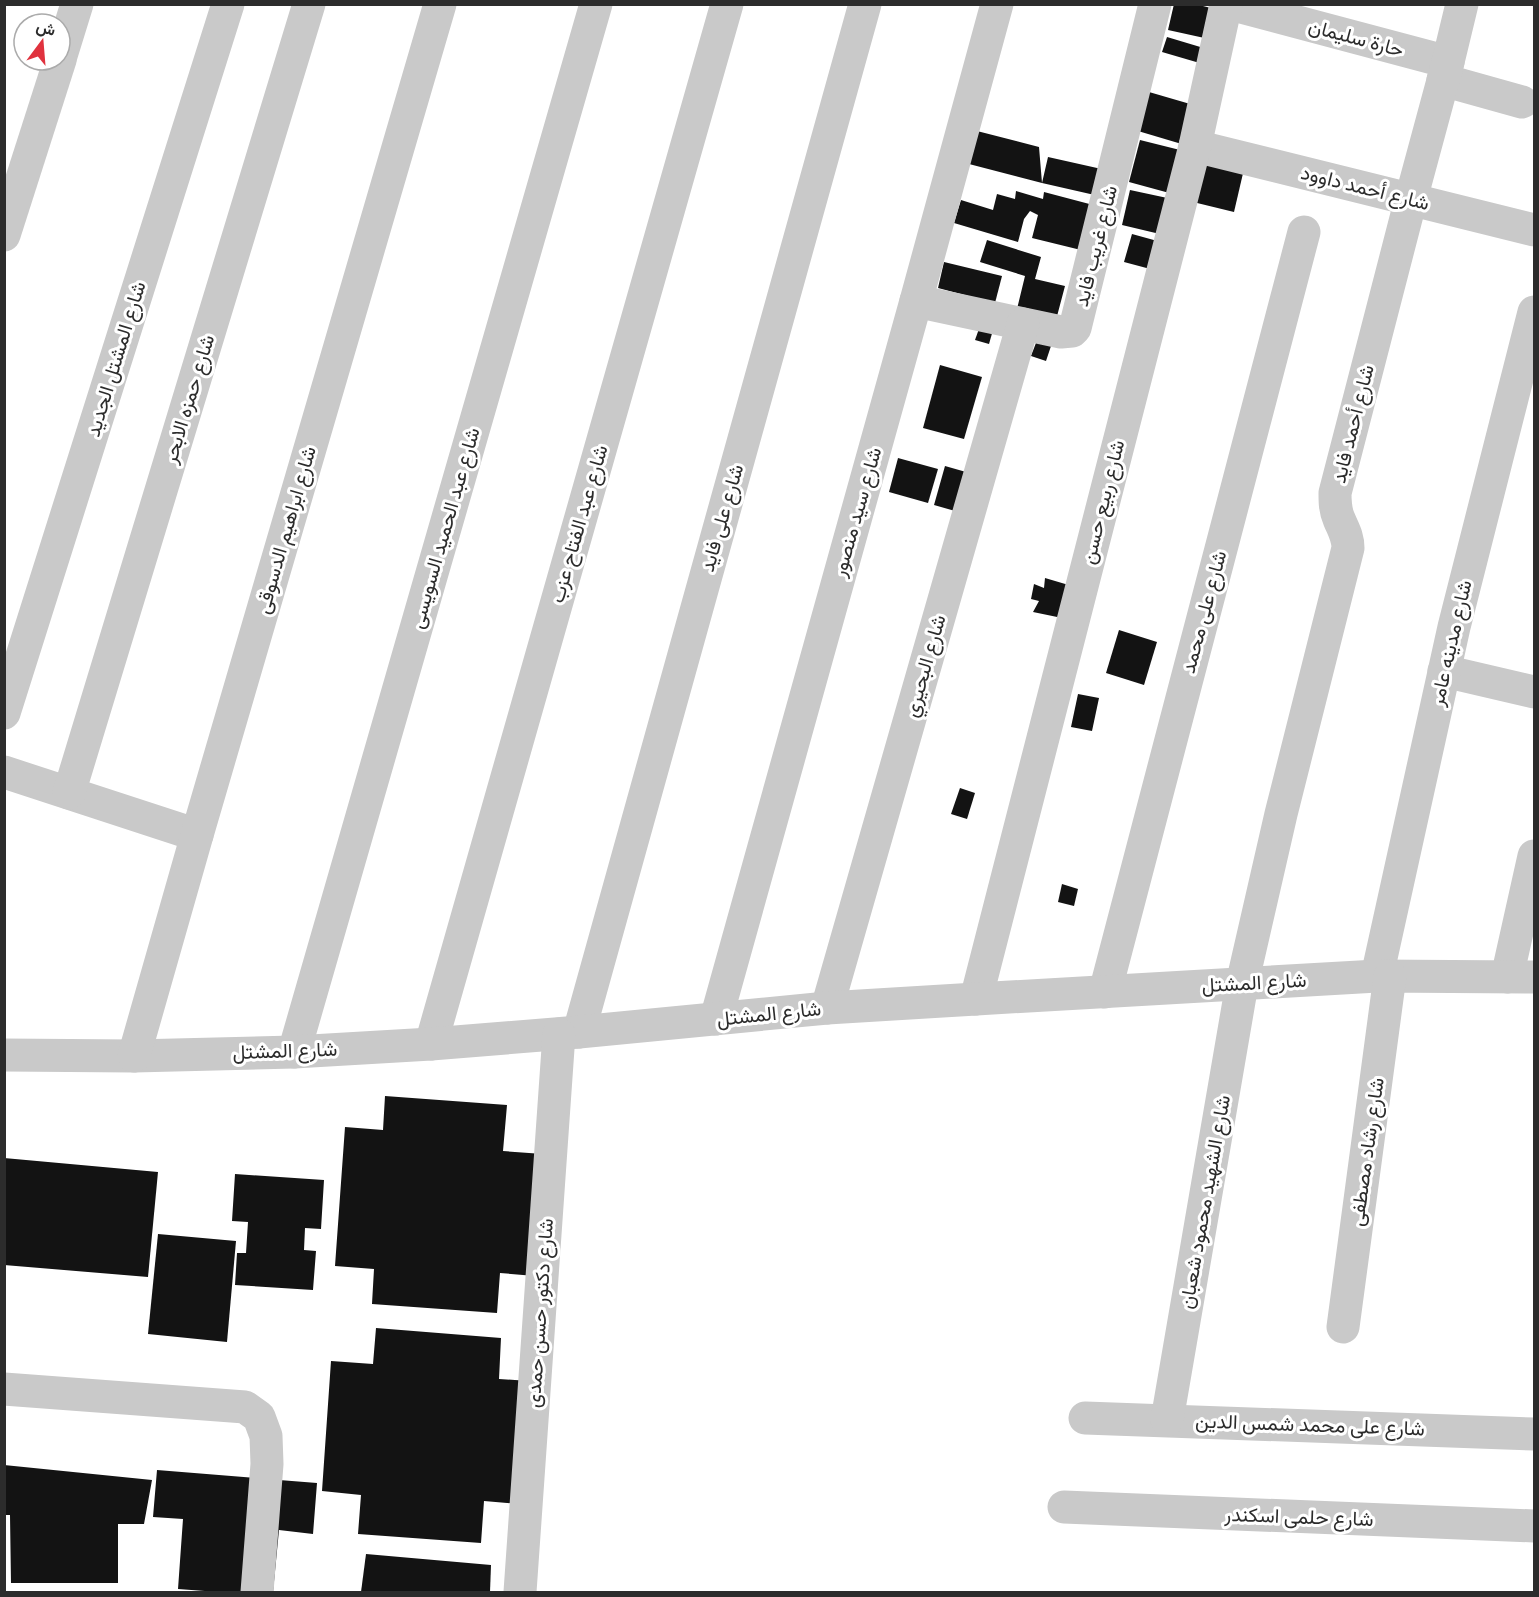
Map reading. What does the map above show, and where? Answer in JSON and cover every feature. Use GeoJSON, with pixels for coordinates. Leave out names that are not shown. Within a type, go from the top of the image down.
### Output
{"type":"FeatureCollection","features":[{"type":"Feature","properties":{"kind":"street"},"geometry":{"type":"LineString","coordinates":[[72,20],[77,4]]}},
{"type":"Feature","properties":{"kind":"street","name":"شارع المشتل الجديد"},"geometry":{"type":"LineString","coordinates":[[4,713],[228,4]]}},
{"type":"Feature","properties":{"kind":"street","name":"شارع حمزه الابحر"},"geometry":{"type":"LineString","coordinates":[[69,793],[309,4]]}},
{"type":"Feature","properties":{"kind":"street","name":"شارع ابراهيم الدسوقى"},"geometry":{"type":"LineString","coordinates":[[134,1056],[440,4]]}},
{"type":"Feature","properties":{"kind":"street","name":"شارع عبد الحميد السويسى"},"geometry":{"type":"LineString","coordinates":[[294,1052],[596,4]]}},
{"type":"Feature","properties":{"kind":"street","name":"شارع عبد الفتاح عزب"},"geometry":{"type":"LineString","coordinates":[[430,1044],[727,4]]}},
{"type":"Feature","properties":{"kind":"street","name":"شارع على فايد"},"geometry":{"type":"LineString","coordinates":[[569,1033],[866,4]]}},
{"type":"Feature","properties":{"kind":"street","name":"شارع سيد منصور"},"geometry":{"type":"LineString","coordinates":[[716,1019],[997,4]]}},
{"type":"Feature","properties":{"kind":"street","name":"شارع غريب فايد"},"geometry":{"type":"LineString","coordinates":[[916,301],[1023,324],[1066,332],[1072,331],[1077,324],[1155,4]]}},
{"type":"Feature","properties":{"kind":"street","name":"حارة سليمان"},"geometry":{"type":"LineString","coordinates":[[1228,4],[1446,71],[1522,102]]}},
{"type":"Feature","properties":{"kind":"street","name":"شارع ربيع حسن"},"geometry":{"type":"LineString","coordinates":[[976,999],[1195,146],[1228,4]]}},
{"type":"Feature","properties":{"kind":"street","name":"شارع أحمد فايد"},"geometry":{"type":"LineString","coordinates":[[1242,984],[1281,814],[1348,548],[1348,540],[1336,512],[1335,493],[1462,4]]}},
{"type":"Feature","properties":{"kind":"street"},"geometry":{"type":"LineString","coordinates":[[4,235],[56,72]]}},
{"type":"Feature","properties":{"kind":"street","name":"شارع أحمد داوود"},"geometry":{"type":"LineString","coordinates":[[1195,146],[1534,230]]}},
{"type":"Feature","properties":{"kind":"street","name":"شارع على محمد"},"geometry":{"type":"LineString","coordinates":[[1105,992],[1304,232]]}},
{"type":"Feature","properties":{"kind":"street","name":"شارع مدينه عامر"},"geometry":{"type":"LineString","coordinates":[[1383,976],[1454,627],[1534,312]]}},
{"type":"Feature","properties":{"kind":"street","name":"شارع البحيري"},"geometry":{"type":"LineString","coordinates":[[827,1008],[1023,324]]}},
{"type":"Feature","properties":{"kind":"street"},"geometry":{"type":"LineString","coordinates":[[1444,671],[1534,692]]}},
{"type":"Feature","properties":{"kind":"street"},"geometry":{"type":"LineString","coordinates":[[4,772],[197,835]]}},
{"type":"Feature","properties":{"kind":"street"},"geometry":{"type":"LineString","coordinates":[[1521,977],[1534,856]]}},
{"type":"Feature","properties":{"kind":"street","name":"شارع المشتل"},"geometry":{"type":"LineString","coordinates":[[4,1055],[134,1056],[294,1052],[569,1033],[827,1008],[1383,976],[1521,977]]}},
{"type":"Feature","properties":{"kind":"street","name":"شارع رشاد مصطفى"},"geometry":{"type":"LineString","coordinates":[[1343,1327],[1383,976]]}},
{"type":"Feature","properties":{"kind":"street","name":"شارع الشهيد محمود شعبان"},"geometry":{"type":"LineString","coordinates":[[1167,1420],[1242,984]]}},
{"type":"Feature","properties":{"kind":"street","name":"شارع دكتور حسن حمدى"},"geometry":{"type":"LineString","coordinates":[[520,1593],[569,1033]]}},
{"type":"Feature","properties":{"kind":"street"},"geometry":{"type":"LineString","coordinates":[[4,1389],[245,1407],[260,1417],[266,1436],[267,1464],[257,1593]]}},
{"type":"Feature","properties":{"kind":"street","name":"شارع على محمد شمس الدين"},"geometry":{"type":"LineString","coordinates":[[1084,1418],[1534,1434]]}},
{"type":"Feature","properties":{"kind":"street","name":"شارع حلمى اسكندر"},"geometry":{"type":"LineString","coordinates":[[1064,1507],[1534,1526]]}},
{"type":"Feature","properties":{"kind":"building"},"geometry":{"type":"Polygon","coordinates":[[[1174,4],[1195,4],[1215,9],[1209,39],[1168,30],[1174,4]]]}},
{"type":"Feature","properties":{"kind":"building"},"geometry":{"type":"Polygon","coordinates":[[[1167,37],[1207,49],[1203,64],[1162,52],[1167,37]]]}},
{"type":"Feature","properties":{"kind":"building"},"geometry":{"type":"Polygon","coordinates":[[[1149,92],[1197,106],[1185,145],[1138,131],[1149,92]]]}},
{"type":"Feature","properties":{"kind":"building"},"geometry":{"type":"Polygon","coordinates":[[[977,131],[1039,147],[1042,183],[969,164],[977,131]]]}},
{"type":"Feature","properties":{"kind":"building"},"geometry":{"type":"Polygon","coordinates":[[[1140,140],[1184,151],[1173,194],[1129,182],[1140,140]]]}},
{"type":"Feature","properties":{"kind":"building"},"geometry":{"type":"Polygon","coordinates":[[[1048,157],[1106,170],[1099,196],[1042,183],[1048,157]]]}},
{"type":"Feature","properties":{"kind":"building"},"geometry":{"type":"Polygon","coordinates":[[[1204,160],[1244,169],[1234,212],[1193,202],[1204,160]]]}},
{"type":"Feature","properties":{"kind":"building"},"geometry":{"type":"Polygon","coordinates":[[[1130,190],[1172,199],[1164,235],[1122,225],[1130,190]]]}},
{"type":"Feature","properties":{"kind":"building"},"geometry":{"type":"Polygon","coordinates":[[[1016,191],[1043,199],[1044,192],[1097,206],[1085,251],[1032,238],[1038,215],[1030,211],[1024,219],[1018,242],[954,223],[961,200],[993,210],[997,194],[1015,199],[1016,191]]]}},
{"type":"Feature","properties":{"kind":"building"},"geometry":{"type":"Polygon","coordinates":[[[1132,234],[1161,242],[1154,270],[1124,262],[1132,234]]]}},
{"type":"Feature","properties":{"kind":"building"},"geometry":{"type":"Polygon","coordinates":[[[987,240],[1041,257],[1035,279],[1065,286],[1056,320],[1017,309],[1025,276],[980,262],[987,240]]]}},
{"type":"Feature","properties":{"kind":"building"},"geometry":{"type":"Polygon","coordinates":[[[944,262],[1002,276],[995,303],[938,288],[944,262]]]}},
{"type":"Feature","properties":{"kind":"building"},"geometry":{"type":"Polygon","coordinates":[[[980,326],[993,330],[989,344],[975,340],[980,326]]]}},
{"type":"Feature","properties":{"kind":"building"},"geometry":{"type":"Polygon","coordinates":[[[1039,335],[1053,340],[1046,361],[1031,356],[1039,335]]]}},
{"type":"Feature","properties":{"kind":"building"},"geometry":{"type":"Polygon","coordinates":[[[940,365],[982,377],[964,439],[923,428],[940,365]]]}},
{"type":"Feature","properties":{"kind":"building"},"geometry":{"type":"Polygon","coordinates":[[[898,458],[938,469],[928,503],[889,492],[898,458]]]}},
{"type":"Feature","properties":{"kind":"building"},"geometry":{"type":"Polygon","coordinates":[[[945,466],[973,474],[962,513],[934,505],[945,466]]]}},
{"type":"Feature","properties":{"kind":"building"},"geometry":{"type":"Polygon","coordinates":[[[1045,578],[1072,586],[1062,618],[1033,612],[1039,601],[1031,599],[1034,584],[1044,588],[1045,578]]]}},
{"type":"Feature","properties":{"kind":"building"},"geometry":{"type":"Polygon","coordinates":[[[1119,630],[1157,642],[1144,685],[1106,673],[1119,630]]]}},
{"type":"Feature","properties":{"kind":"building"},"geometry":{"type":"Polygon","coordinates":[[[1078,694],[1099,698],[1092,731],[1071,727],[1078,694]]]}},
{"type":"Feature","properties":{"kind":"building"},"geometry":{"type":"Polygon","coordinates":[[[960,788],[975,793],[967,819],[951,814],[960,788]]]}},
{"type":"Feature","properties":{"kind":"building"},"geometry":{"type":"Polygon","coordinates":[[[1062,884],[1078,889],[1074,906],[1058,902],[1062,884]]]}},
{"type":"Feature","properties":{"kind":"building"},"geometry":{"type":"Polygon","coordinates":[[[385,1096],[507,1105],[503,1151],[543,1154],[535,1276],[500,1273],[497,1313],[372,1304],[374,1269],[335,1266],[345,1127],[383,1130],[385,1096]]]}},
{"type":"Feature","properties":{"kind":"building"},"geometry":{"type":"Polygon","coordinates":[[[4,1158],[158,1172],[148,1277],[4,1265],[4,1158]]]}},
{"type":"Feature","properties":{"kind":"building"},"geometry":{"type":"Polygon","coordinates":[[[235,1174],[324,1180],[321,1229],[305,1228],[304,1250],[316,1251],[313,1290],[235,1285],[237,1253],[246,1253],[248,1222],[232,1221],[235,1174]]]}},
{"type":"Feature","properties":{"kind":"building"},"geometry":{"type":"Polygon","coordinates":[[[158,1234],[236,1241],[227,1342],[148,1334],[158,1234]]]}},
{"type":"Feature","properties":{"kind":"building"},"geometry":{"type":"Polygon","coordinates":[[[376,1328],[501,1338],[499,1379],[529,1381],[520,1504],[484,1501],[481,1543],[358,1534],[361,1495],[322,1491],[331,1361],[373,1364],[376,1328]]]}},
{"type":"Feature","properties":{"kind":"building"},"geometry":{"type":"Polygon","coordinates":[[[4,1465],[152,1480],[144,1524],[118,1524],[118,1583],[11,1583],[10,1515],[4,1515],[4,1465]]]}},
{"type":"Feature","properties":{"kind":"building"},"geometry":{"type":"Polygon","coordinates":[[[157,1470],[317,1483],[313,1534],[279,1530],[273,1592],[178,1589],[183,1519],[153,1517],[157,1470]]]}},
{"type":"Feature","properties":{"kind":"building"},"geometry":{"type":"Polygon","coordinates":[[[366,1554],[491,1565],[490,1592],[361,1592],[366,1554]]]}}]}
